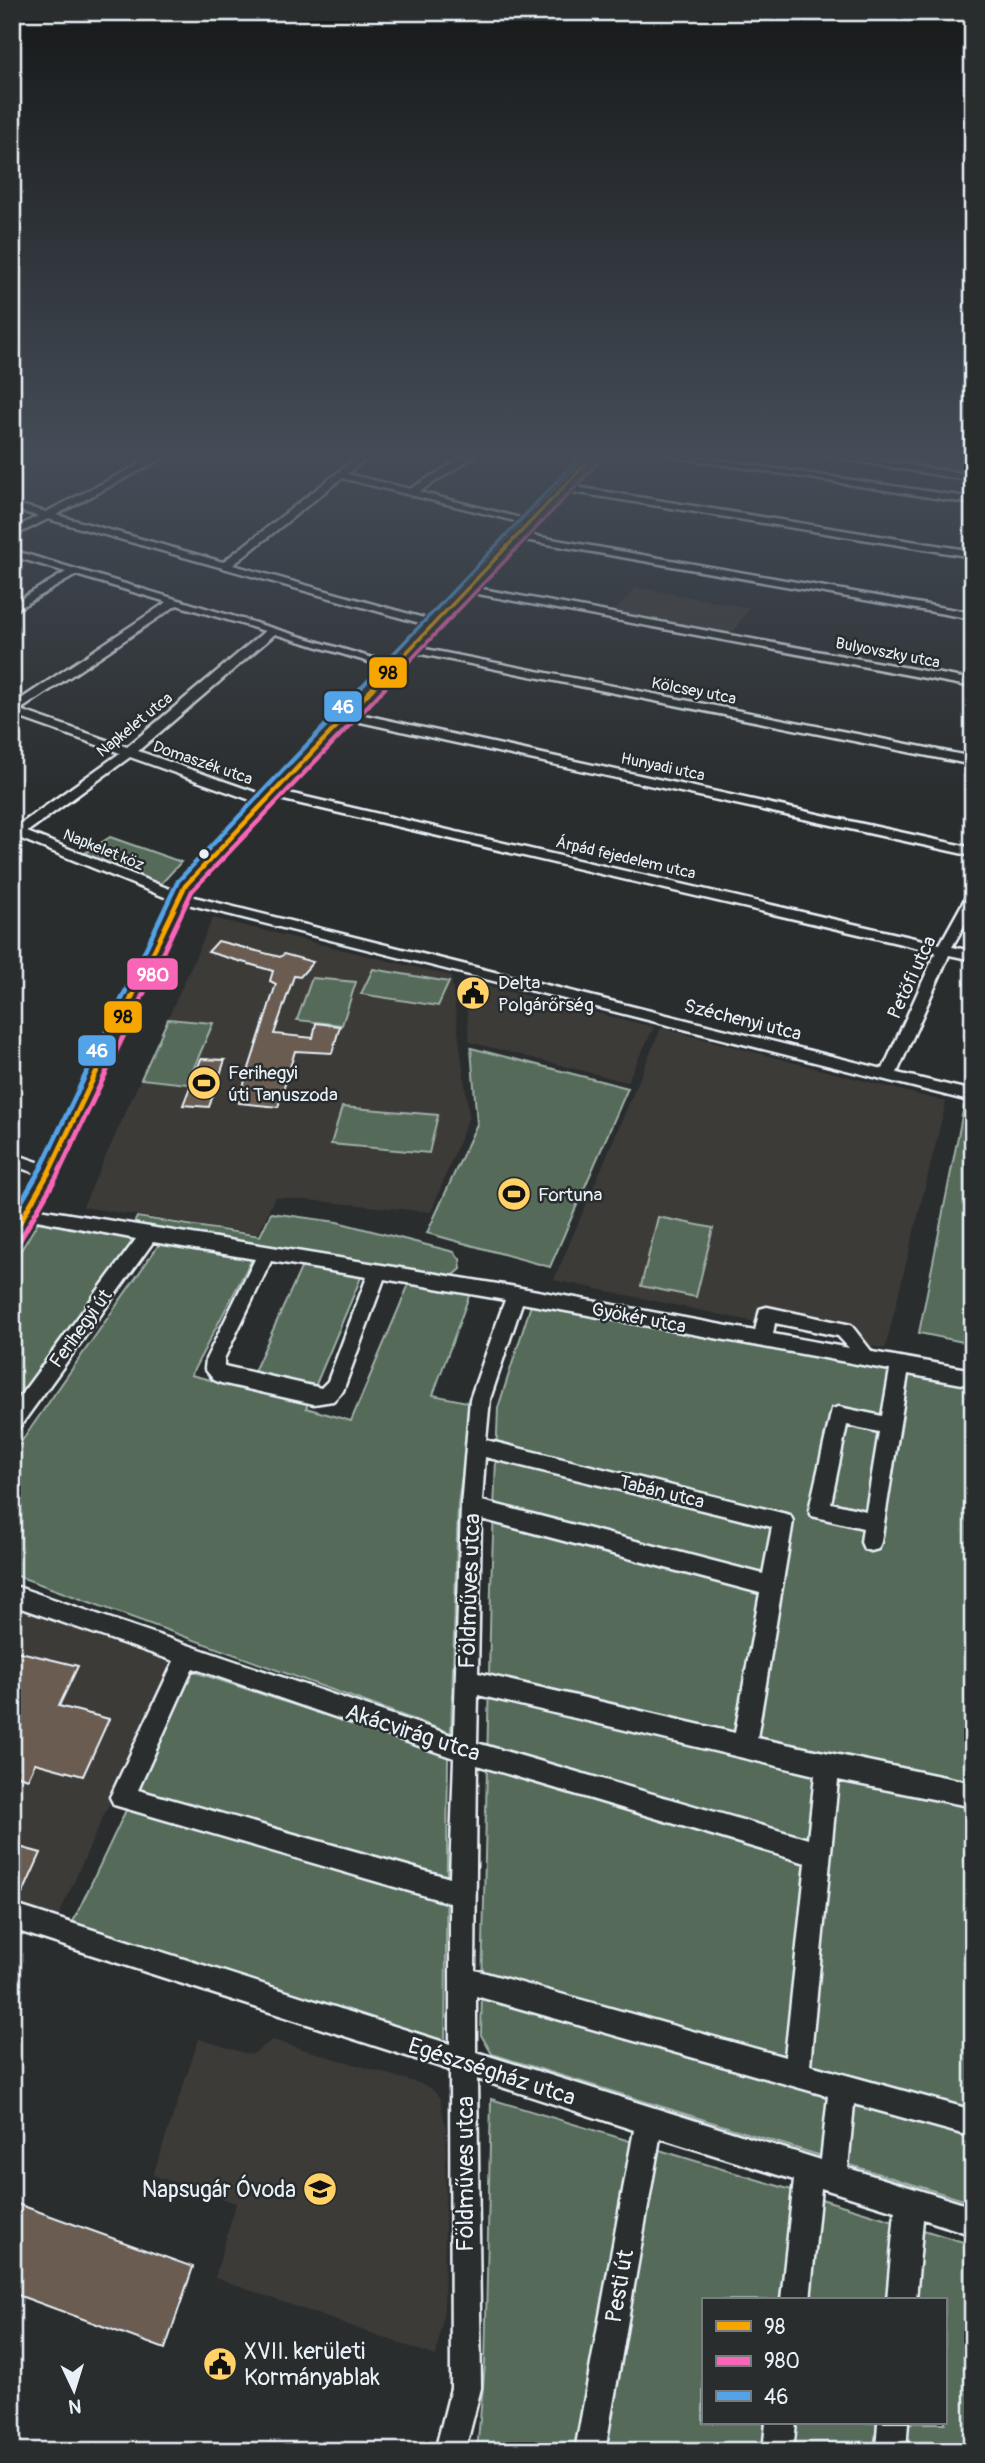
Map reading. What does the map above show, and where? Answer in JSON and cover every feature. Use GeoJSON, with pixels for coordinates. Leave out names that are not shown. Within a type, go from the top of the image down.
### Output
{"type":"FeatureCollection","features":[{"type":"Feature","properties":{"kind":"main road"},"geometry":{"type":"LineString","coordinates":[[12,1236],[49,1171],[177,897],[268,796],[483,571]]}},
{"type":"Feature","properties":{"kind":"street"},"geometry":{"type":"LineString","coordinates":[[12,609],[76,571],[393,666]]}},
{"type":"Feature","properties":{"kind":"street"},"geometry":{"type":"LineString","coordinates":[[247,571],[434,624]]}},
{"type":"Feature","properties":{"kind":"street"},"geometry":{"type":"LineString","coordinates":[[714,571],[973,617]]}},
{"type":"Feature","properties":{"kind":"street","name":"Bulyovszky utca"},"geometry":{"type":"LineString","coordinates":[[466,589],[973,684]]}},
{"type":"Feature","properties":{"kind":"street"},"geometry":{"type":"LineString","coordinates":[[12,710],[175,602]]}},
{"type":"Feature","properties":{"kind":"street","name":"Napkelet utca"},"geometry":{"type":"LineString","coordinates":[[14,838],[128,753],[272,631]]}},
{"type":"Feature","properties":{"kind":"street","name":"Kölcsey utca"},"geometry":{"type":"LineString","coordinates":[[410,649],[973,761]]}},
{"type":"Feature","properties":{"kind":"street","name":"Domaszék utca"},"geometry":{"type":"LineString","coordinates":[[12,710],[128,753],[268,796]]}},
{"type":"Feature","properties":{"kind":"street","name":"Hunyadi utca"},"geometry":{"type":"LineString","coordinates":[[346,715],[973,852]]}},
{"type":"Feature","properties":{"kind":"street","name":"Árpád fejedelem utca"},"geometry":{"type":"LineString","coordinates":[[268,796],[973,956]]}},
{"type":"Feature","properties":{"kind":"street"},"geometry":{"type":"LineString","coordinates":[[12,855],[14,838]]}},
{"type":"Feature","properties":{"kind":"street","name":"Napkelet köz"},"geometry":{"type":"LineString","coordinates":[[14,838],[177,897]]}},
{"type":"Feature","properties":{"kind":"street","name":"Széchenyi utca"},"geometry":{"type":"LineString","coordinates":[[177,897],[973,1097]]}},
{"type":"Feature","properties":{"kind":"street","name":"Petőfi utca"},"geometry":{"type":"LineString","coordinates":[[888,1075],[944,949],[973,897]]}},
{"type":"Feature","properties":{"kind":"street"},"geometry":{"type":"LineString","coordinates":[[12,1159],[49,1171]]}},
{"type":"Feature","properties":{"kind":"street","name":"Gyökér utca"},"geometry":{"type":"LineString","coordinates":[[27,1213],[516,1294],[973,1378]]}},
{"type":"Feature","properties":{"kind":"street","name":"Ferihegyi út"},"geometry":{"type":"LineString","coordinates":[[12,1422],[149,1235]]}},
{"type":"Feature","properties":{"kind":"street"},"geometry":{"type":"LineString","coordinates":[[266,1254],[215,1359],[214,1369],[221,1375],[314,1396],[326,1395],[336,1385],[378,1272]]}},
{"type":"Feature","properties":{"kind":"street","name":"Földműves utca"},"geometry":{"type":"LineString","coordinates":[[450,2451],[466,2388],[462,1894],[463,1750],[471,1507],[480,1399],[516,1294]]}},
{"type":"Feature","properties":{"kind":"street"},"geometry":{"type":"LineString","coordinates":[[763,1340],[767,1314],[844,1330],[861,1349],[866,1360]]}},
{"type":"Feature","properties":{"kind":"street"},"geometry":{"type":"LineString","coordinates":[[871,1542],[900,1365]]}},
{"type":"Feature","properties":{"kind":"street"},"geometry":{"type":"LineString","coordinates":[[873,1521],[819,1510],[839,1415],[889,1426]]}},
{"type":"Feature","properties":{"kind":"street","name":"Tabán utca"},"geometry":{"type":"LineString","coordinates":[[476,1446],[783,1521],[744,1745]]}},
{"type":"Feature","properties":{"kind":"street"},"geometry":{"type":"LineString","coordinates":[[471,1507],[771,1586]]}},
{"type":"Feature","properties":{"kind":"street","name":"Akácvirág utca"},"geometry":{"type":"LineString","coordinates":[[12,1595],[463,1750],[818,1854]]}},
{"type":"Feature","properties":{"kind":"street"},"geometry":{"type":"LineString","coordinates":[[187,1657],[122,1797],[462,1894]]}},
{"type":"Feature","properties":{"kind":"street"},"geometry":{"type":"LineString","coordinates":[[466,1681],[828,1766],[973,1795]]}},
{"type":"Feature","properties":{"kind":"street"},"geometry":{"type":"LineString","coordinates":[[796,2074],[828,1766]]}},
{"type":"Feature","properties":{"kind":"street","name":"Egészségház utca"},"geometry":{"type":"LineString","coordinates":[[12,1916],[649,2121],[973,2221]]}},
{"type":"Feature","properties":{"kind":"street"},"geometry":{"type":"LineString","coordinates":[[464,1980],[973,2125]]}},
{"type":"Feature","properties":{"kind":"street"},"geometry":{"type":"LineString","coordinates":[[795,2298],[821,2173],[842,2089]]}},
{"type":"Feature","properties":{"kind":"street","name":"Pesti út"},"geometry":{"type":"LineString","coordinates":[[590,2451],[649,2121]]}},
{"type":"Feature","properties":{"kind":"street"},"geometry":{"type":"LineString","coordinates":[[902,2298],[910,2201]]}},
{"type":"Feature","properties":{"kind":"street"},"geometry":{"type":"LineString","coordinates":[[778,2451],[781,2424]]}},
{"type":"Feature","properties":{"kind":"street"},"geometry":{"type":"LineString","coordinates":[[891,2451],[893,2424]]}},
{"type":"Feature","properties":{"kind":"shaded area"},"geometry":{"type":"Polygon","coordinates":[[[635,587],[749,608],[731,635],[614,613],[635,587]]]}},
{"type":"Feature","properties":{"kind":"shaded area"},"geometry":{"type":"Polygon","coordinates":[[[213,918],[451,976],[469,1116],[431,1212],[275,1197],[258,1234],[83,1207],[213,918]]]}},
{"type":"Feature","properties":{"kind":"shaded area"},"geometry":{"type":"Polygon","coordinates":[[[464,981],[654,1027],[627,1082],[470,1042],[464,981]]]}},
{"type":"Feature","properties":{"kind":"shaded area"},"geometry":{"type":"Polygon","coordinates":[[[661,1028],[946,1102],[885,1349],[554,1280],[661,1028]]]}},
{"type":"Feature","properties":{"kind":"shaded area"},"geometry":{"type":"Polygon","coordinates":[[[12,1607],[173,1662],[58,1917],[12,1904],[12,1607]]]}},
{"type":"Feature","properties":{"kind":"shaded area","name":"Napsugár Óvoda"},"geometry":{"type":"Polygon","coordinates":[[[199,2039],[251,2055],[272,2040],[421,2084],[431,2088],[440,2098],[446,2130],[444,2308],[436,2356],[215,2278],[236,2203],[153,2175],[199,2039]]]}},
{"type":"Feature","properties":{"kind":"green space"},"geometry":{"type":"Polygon","coordinates":[[[110,837],[181,862],[160,885],[80,856],[110,837]]]}},
{"type":"Feature","properties":{"kind":"green space"},"geometry":{"type":"Polygon","coordinates":[[[373,969],[449,982],[438,1006],[361,994],[373,969]]]}},
{"type":"Feature","properties":{"kind":"green space"},"geometry":{"type":"Polygon","coordinates":[[[312,978],[356,982],[342,1025],[297,1020],[312,978]]]}},
{"type":"Feature","properties":{"kind":"green space"},"geometry":{"type":"Polygon","coordinates":[[[168,1019],[213,1023],[187,1084],[141,1079],[168,1019]]]}},
{"type":"Feature","properties":{"kind":"green space","name":"Fortuna"},"geometry":{"type":"Polygon","coordinates":[[[471,1048],[628,1088],[550,1267],[427,1233],[477,1124],[471,1048]]]}},
{"type":"Feature","properties":{"kind":"green space"},"geometry":{"type":"Polygon","coordinates":[[[964,1106],[973,1109],[973,1344],[919,1333],[964,1106]]]}},
{"type":"Feature","properties":{"kind":"green space"},"geometry":{"type":"Polygon","coordinates":[[[342,1107],[438,1115],[429,1153],[331,1144],[342,1107]]]}},
{"type":"Feature","properties":{"kind":"green space"},"geometry":{"type":"Polygon","coordinates":[[[271,1213],[337,1222],[454,1252],[460,1259],[461,1269],[454,1275],[445,1275],[134,1223],[137,1217],[260,1236],[271,1213]]]}},
{"type":"Feature","properties":{"kind":"green space"},"geometry":{"type":"Polygon","coordinates":[[[658,1217],[713,1228],[696,1297],[641,1286],[658,1217]]]}},
{"type":"Feature","properties":{"kind":"green space"},"geometry":{"type":"Polygon","coordinates":[[[38,1222],[136,1239],[137,1242],[12,1410],[12,1265],[38,1222]]]}},
{"type":"Feature","properties":{"kind":"green space"},"geometry":{"type":"Polygon","coordinates":[[[160,1243],[252,1259],[191,1375],[246,1389],[302,1266],[362,1275],[306,1408],[351,1421],[409,1284],[470,1293],[433,1395],[472,1403],[458,1504],[451,1733],[12,1574],[12,1455],[160,1243]]]}},
{"type":"Feature","properties":{"kind":"green space"},"geometry":{"type":"Polygon","coordinates":[[[531,1305],[973,1386],[973,2203],[492,2054],[481,2035],[491,1587],[498,1408],[531,1305]]]}},
{"type":"Feature","properties":{"kind":"green space"},"geometry":{"type":"Polygon","coordinates":[[[192,1671],[448,1756],[445,2048],[72,1924],[192,1671]]]}},
{"type":"Feature","properties":{"kind":"green space"},"geometry":{"type":"Polygon","coordinates":[[[491,2099],[973,2245],[973,2451],[477,2451],[485,2365],[491,2099]]]}},
{"type":"Feature","properties":{"kind":"building"},"geometry":{"type":"Polygon","coordinates":[[[218,941],[280,957],[284,954],[313,962],[300,977],[294,976],[274,1034],[313,1038],[316,1023],[340,1026],[332,1053],[295,1051],[278,1107],[238,1103],[276,984],[270,981],[273,971],[208,952],[218,941]]]}},
{"type":"Feature","properties":{"kind":"building","name":"Ferihegyi úti Tanuszoda"},"geometry":{"type":"Polygon","coordinates":[[[201,1059],[225,1060],[209,1107],[183,1105],[201,1059]]]}},
{"type":"Feature","properties":{"kind":"building"},"geometry":{"type":"Polygon","coordinates":[[[12,1650],[78,1666],[59,1706],[109,1719],[83,1776],[35,1763],[28,1779],[12,1774],[12,1650]]]}},
{"type":"Feature","properties":{"kind":"building"},"geometry":{"type":"Polygon","coordinates":[[[12,1845],[41,1853],[23,1893],[12,1890],[12,1845]]]}},
{"type":"Feature","properties":{"kind":"building"},"geometry":{"type":"Polygon","coordinates":[[[12,2202],[193,2267],[165,2349],[12,2293],[12,2202]]]}},
{"type":"Feature","properties":{"kind":"transit line","name":"46"},"geometry":{"type":"LineString","coordinates":[[12,1218],[41,1168],[178,881],[472,571]]}},
{"type":"Feature","properties":{"kind":"transit line","name":"98"},"geometry":{"type":"LineString","coordinates":[[12,1236],[49,1172],[185,886],[484,571]]}},
{"type":"Feature","properties":{"kind":"transit line","name":"980"},"geometry":{"type":"LineString","coordinates":[[20,1240],[57,1176],[192,891],[496,571]]}},
{"type":"Feature","properties":{"kind":"place","name":"Delta Polgárőrség"},"geometry":{"type":"Point","coordinates":[473,993]}},
{"type":"Feature","properties":{"kind":"place","name":"Ferihegyi úti Tanuszoda"},"geometry":{"type":"Point","coordinates":[204,1083]}},
{"type":"Feature","properties":{"kind":"place","name":"Fortuna"},"geometry":{"type":"Point","coordinates":[514,1194]}},
{"type":"Feature","properties":{"kind":"place","name":"Napsugár Óvoda"},"geometry":{"type":"Point","coordinates":[320,2189]}},
{"type":"Feature","properties":{"kind":"place","name":"XVII. kerületi Kormányablak"},"geometry":{"type":"Point","coordinates":[220,2364]}}]}
